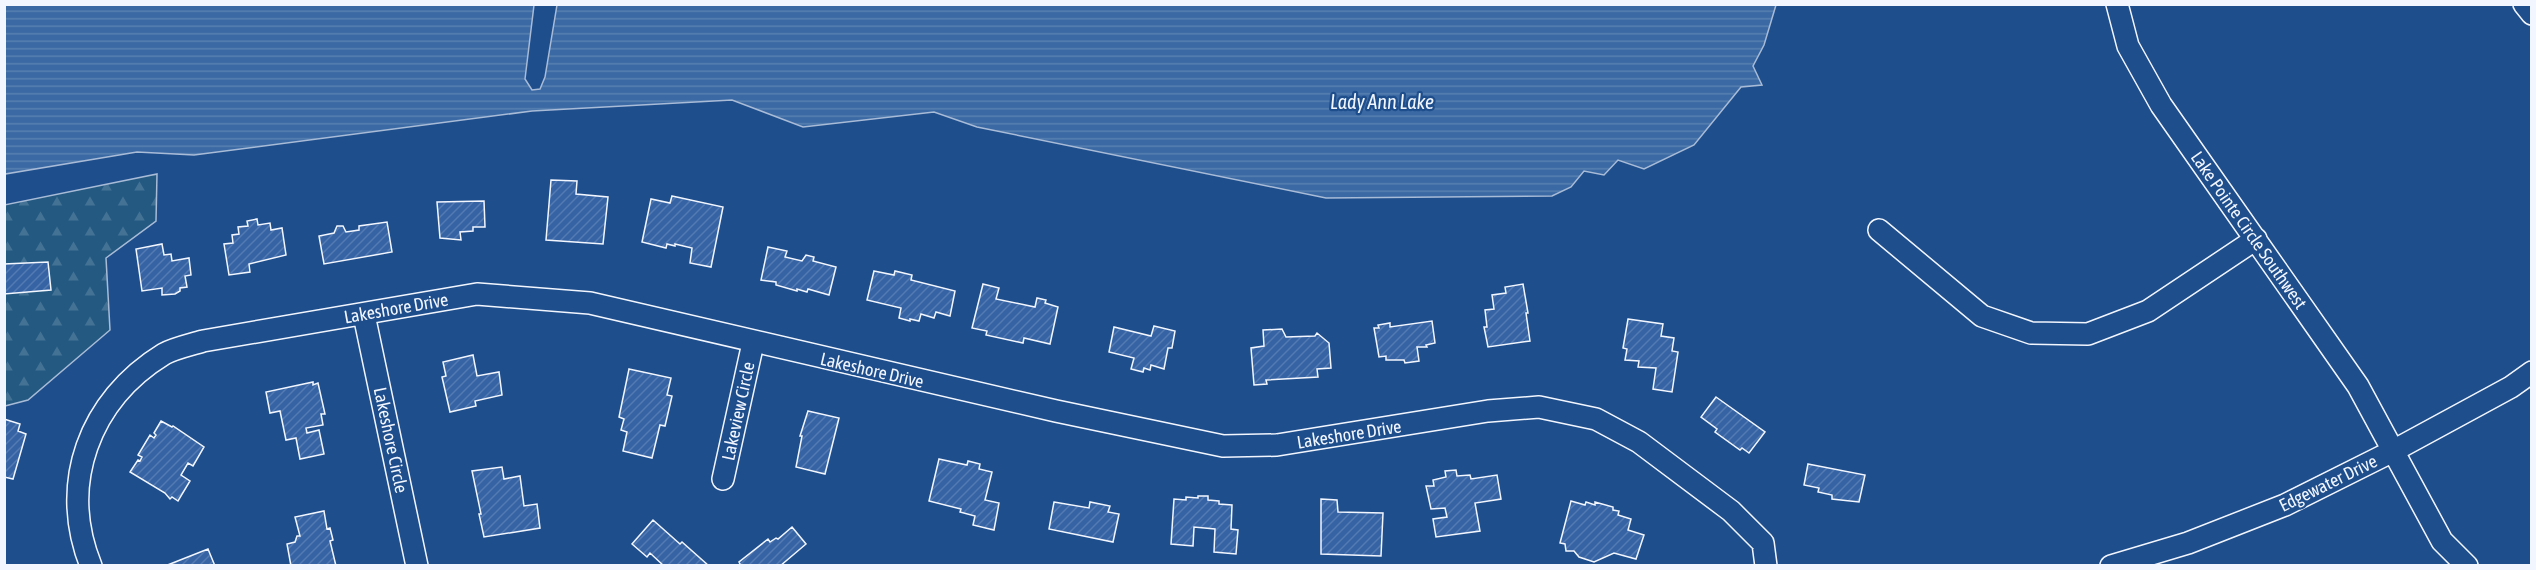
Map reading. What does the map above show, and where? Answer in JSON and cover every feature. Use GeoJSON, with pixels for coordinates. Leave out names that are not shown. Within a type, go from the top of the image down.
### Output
{"type":"FeatureCollection","features":[{"type":"Feature","properties":{"kind":"street","name":"Lake Pointe Circle Southwest"},"geometry":{"type":"LineString","coordinates":[[2117,4],[2128,46],[2161,105],[2358,386],[2442,541],[2467,566]]}},
{"type":"Feature","properties":{"kind":"street"},"geometry":{"type":"LineString","coordinates":[[2524,4],[2532,14]]}},
{"type":"Feature","properties":{"kind":"street"},"geometry":{"type":"LineString","coordinates":[[1879,230],[1982,316],[2031,333],[2088,334],[2148,311],[2256,239]]}},
{"type":"Feature","properties":{"kind":"street","name":"Lakeshore Drive"},"geometry":{"type":"LineString","coordinates":[[91,566],[77,515],[78,490],[83,463],[95,427],[112,399],[136,374],[166,353],[203,341],[477,294],[590,303],[753,343],[1223,446],[1287,444],[1498,410],[1539,407],[1567,412],[1596,419],[1639,442],[1731,511],[1763,543],[1767,566]]}},
{"type":"Feature","properties":{"kind":"street","name":"Lakeshore Circle"},"geometry":{"type":"LineString","coordinates":[[364,315],[417,566]]}},
{"type":"Feature","properties":{"kind":"street","name":"Lakeview Circle"},"geometry":{"type":"LineString","coordinates":[[723,479],[753,343]]}},
{"type":"Feature","properties":{"kind":"street","name":"Edgewater Drive"},"geometry":{"type":"LineString","coordinates":[[2111,566],[2188,543],[2285,506],[2511,387],[2532,372]]}},
{"type":"Feature","properties":{"kind":"green space"},"geometry":{"type":"Polygon","coordinates":[[[157,174],[156,221],[106,258],[110,330],[28,400],[5,406],[4,205],[157,174]]]}},
{"type":"Feature","properties":{"kind":"water","name":"Lady Ann Lake"},"geometry":{"type":"Polygon","coordinates":[[[5,4],[534,5],[525,79],[532,90],[540,89],[545,77],[557,5],[1776,5],[1764,45],[1753,66],[1762,85],[1741,87],[1694,145],[1644,169],[1618,160],[1604,175],[1584,171],[1571,187],[1552,196],[1326,198],[977,127],[934,112],[803,127],[732,100],[532,111],[194,155],[137,152],[5,174],[5,4]]]}},
{"type":"Feature","properties":{"kind":"building"},"geometry":{"type":"Polygon","coordinates":[[[551,180],[577,181],[576,194],[608,197],[603,244],[546,240],[551,180]]]}},
{"type":"Feature","properties":{"kind":"building"},"geometry":{"type":"Polygon","coordinates":[[[672,196],[723,207],[711,267],[690,263],[692,248],[667,244],[666,248],[642,242],[651,199],[670,203],[672,196]]]}},
{"type":"Feature","properties":{"kind":"building"},"geometry":{"type":"Polygon","coordinates":[[[484,201],[485,227],[473,227],[473,231],[460,232],[461,240],[440,238],[437,202],[484,201]]]}},
{"type":"Feature","properties":{"kind":"building"},"geometry":{"type":"Polygon","coordinates":[[[257,219],[258,225],[270,223],[271,230],[282,228],[286,255],[249,264],[250,272],[229,275],[224,244],[233,243],[232,235],[239,234],[238,227],[248,226],[247,221],[257,219]]]}},
{"type":"Feature","properties":{"kind":"building"},"geometry":{"type":"Polygon","coordinates":[[[387,222],[392,252],[324,264],[319,236],[334,233],[337,226],[343,226],[346,232],[359,230],[359,226],[387,222]]]}},
{"type":"Feature","properties":{"kind":"building"},"geometry":{"type":"Polygon","coordinates":[[[162,244],[164,255],[171,254],[172,261],[189,258],[191,275],[185,276],[187,287],[180,288],[180,291],[175,294],[162,295],[162,288],[142,291],[136,249],[162,244]]]}},
{"type":"Feature","properties":{"kind":"building"},"geometry":{"type":"Polygon","coordinates":[[[768,247],[787,251],[785,257],[802,261],[806,255],[814,257],[813,261],[836,267],[829,295],[808,289],[807,292],[797,289],[797,291],[776,285],[776,282],[761,280],[768,247]]]}},
{"type":"Feature","properties":{"kind":"building"},"geometry":{"type":"Polygon","coordinates":[[[48,262],[51,290],[4,294],[4,264],[48,262]]]}},
{"type":"Feature","properties":{"kind":"building"},"geometry":{"type":"Polygon","coordinates":[[[874,271],[894,275],[895,271],[912,275],[911,280],[955,291],[950,316],[936,312],[934,318],[921,314],[919,321],[910,319],[910,321],[899,318],[901,308],[867,300],[874,271]]]}},
{"type":"Feature","properties":{"kind":"building"},"geometry":{"type":"Polygon","coordinates":[[[983,284],[999,288],[996,299],[1035,307],[1037,298],[1058,307],[1050,344],[1024,338],[1023,343],[986,335],[987,331],[972,328],[983,284]]]}},
{"type":"Feature","properties":{"kind":"building"},"geometry":{"type":"Polygon","coordinates":[[[1523,284],[1530,341],[1488,347],[1484,327],[1487,327],[1485,310],[1494,309],[1492,295],[1506,293],[1505,287],[1523,284]]]}},
{"type":"Feature","properties":{"kind":"building"},"geometry":{"type":"Polygon","coordinates":[[[1628,319],[1663,324],[1661,336],[1674,338],[1672,351],[1678,352],[1672,392],[1653,389],[1656,368],[1638,367],[1639,361],[1625,360],[1627,349],[1623,348],[1628,319]]]}},
{"type":"Feature","properties":{"kind":"building"},"geometry":{"type":"Polygon","coordinates":[[[1432,321],[1435,343],[1426,345],[1427,347],[1417,347],[1419,361],[1405,363],[1404,360],[1386,360],[1386,356],[1379,357],[1374,328],[1379,328],[1378,325],[1390,323],[1390,327],[1432,321]]]}},
{"type":"Feature","properties":{"kind":"building"},"geometry":{"type":"Polygon","coordinates":[[[1154,326],[1175,331],[1172,348],[1168,348],[1164,369],[1151,365],[1150,370],[1144,368],[1143,372],[1131,369],[1134,358],[1109,352],[1114,327],[1151,336],[1154,326]]]}},
{"type":"Feature","properties":{"kind":"building"},"geometry":{"type":"Polygon","coordinates":[[[1282,329],[1286,337],[1315,336],[1317,333],[1329,343],[1331,368],[1317,369],[1318,377],[1266,380],[1267,384],[1254,385],[1251,348],[1264,346],[1263,330],[1282,329]]]}},
{"type":"Feature","properties":{"kind":"building"},"geometry":{"type":"Polygon","coordinates":[[[473,355],[477,376],[499,372],[502,395],[475,401],[476,406],[450,412],[442,377],[446,376],[443,362],[473,355]]]}},
{"type":"Feature","properties":{"kind":"building"},"geometry":{"type":"Polygon","coordinates":[[[629,369],[671,378],[667,395],[672,396],[665,426],[660,425],[652,458],[623,451],[627,432],[621,430],[624,419],[619,417],[629,369]]]}},
{"type":"Feature","properties":{"kind":"building"},"geometry":{"type":"Polygon","coordinates":[[[313,382],[313,385],[318,383],[325,414],[321,414],[323,425],[306,428],[307,433],[319,430],[324,454],[300,459],[296,438],[286,440],[280,411],[270,413],[266,392],[313,382]]]}},
{"type":"Feature","properties":{"kind":"building"},"geometry":{"type":"Polygon","coordinates":[[[1716,397],[1765,432],[1749,453],[1742,448],[1740,450],[1715,432],[1717,429],[1701,417],[1716,397]]]}},
{"type":"Feature","properties":{"kind":"building"},"geometry":{"type":"Polygon","coordinates":[[[808,411],[839,418],[825,474],[796,467],[802,436],[800,436],[808,411]]]}},
{"type":"Feature","properties":{"kind":"building"},"geometry":{"type":"Polygon","coordinates":[[[4,419],[20,424],[18,431],[26,434],[13,479],[4,477],[4,419]]]}},
{"type":"Feature","properties":{"kind":"building"},"geometry":{"type":"Polygon","coordinates":[[[161,421],[173,426],[204,447],[193,466],[188,463],[181,475],[190,481],[178,501],[172,497],[170,499],[165,493],[130,472],[138,460],[140,461],[142,457],[138,455],[150,435],[154,438],[156,435],[154,433],[161,421]]]}},
{"type":"Feature","properties":{"kind":"building"},"geometry":{"type":"Polygon","coordinates":[[[939,459],[967,465],[968,461],[980,464],[979,469],[992,472],[985,500],[999,503],[994,530],[973,525],[975,516],[960,512],[961,509],[929,501],[939,459]]]}},
{"type":"Feature","properties":{"kind":"building"},"geometry":{"type":"Polygon","coordinates":[[[1808,464],[1865,475],[1859,502],[1832,499],[1832,495],[1818,492],[1819,488],[1804,485],[1808,464]]]}},
{"type":"Feature","properties":{"kind":"building"},"geometry":{"type":"Polygon","coordinates":[[[502,467],[504,479],[520,476],[524,506],[537,504],[540,528],[484,537],[472,471],[502,467]]]}},
{"type":"Feature","properties":{"kind":"building"},"geometry":{"type":"Polygon","coordinates":[[[1456,470],[1457,476],[1470,475],[1471,479],[1497,475],[1501,499],[1475,503],[1480,531],[1436,537],[1433,519],[1447,517],[1445,508],[1431,509],[1426,486],[1434,486],[1433,480],[1446,477],[1445,471],[1456,470]]]}},
{"type":"Feature","properties":{"kind":"building"},"geometry":{"type":"Polygon","coordinates":[[[1198,496],[1208,496],[1208,500],[1232,505],[1231,529],[1238,530],[1236,554],[1214,552],[1215,529],[1194,527],[1193,546],[1171,544],[1174,499],[1186,500],[1186,497],[1198,498],[1198,496]]]}},
{"type":"Feature","properties":{"kind":"building"},"geometry":{"type":"Polygon","coordinates":[[[1321,499],[1337,500],[1338,512],[1383,513],[1381,556],[1321,554],[1321,499]]]}},
{"type":"Feature","properties":{"kind":"building"},"geometry":{"type":"Polygon","coordinates":[[[1571,501],[1585,505],[1586,502],[1595,505],[1595,502],[1613,507],[1613,510],[1619,511],[1618,515],[1631,519],[1628,530],[1644,535],[1636,559],[1614,553],[1594,562],[1579,557],[1574,551],[1566,551],[1565,544],[1560,543],[1571,501]]]}},
{"type":"Feature","properties":{"kind":"building"},"geometry":{"type":"Polygon","coordinates":[[[1054,502],[1089,508],[1090,502],[1110,506],[1108,512],[1119,514],[1113,542],[1049,529],[1054,502]]]}},
{"type":"Feature","properties":{"kind":"building"},"geometry":{"type":"Polygon","coordinates":[[[324,511],[327,529],[330,528],[333,540],[330,541],[336,566],[291,566],[287,544],[295,542],[297,536],[300,536],[295,517],[324,511]]]}},
{"type":"Feature","properties":{"kind":"building"},"geometry":{"type":"Polygon","coordinates":[[[653,520],[709,566],[664,566],[650,553],[647,557],[632,544],[653,520]]]}},
{"type":"Feature","properties":{"kind":"building"},"geometry":{"type":"Polygon","coordinates":[[[792,527],[806,544],[780,566],[741,566],[739,562],[768,539],[770,542],[778,539],[792,527]]]}},
{"type":"Feature","properties":{"kind":"building"},"geometry":{"type":"Polygon","coordinates":[[[208,549],[215,566],[165,566],[208,549]]]}}]}
